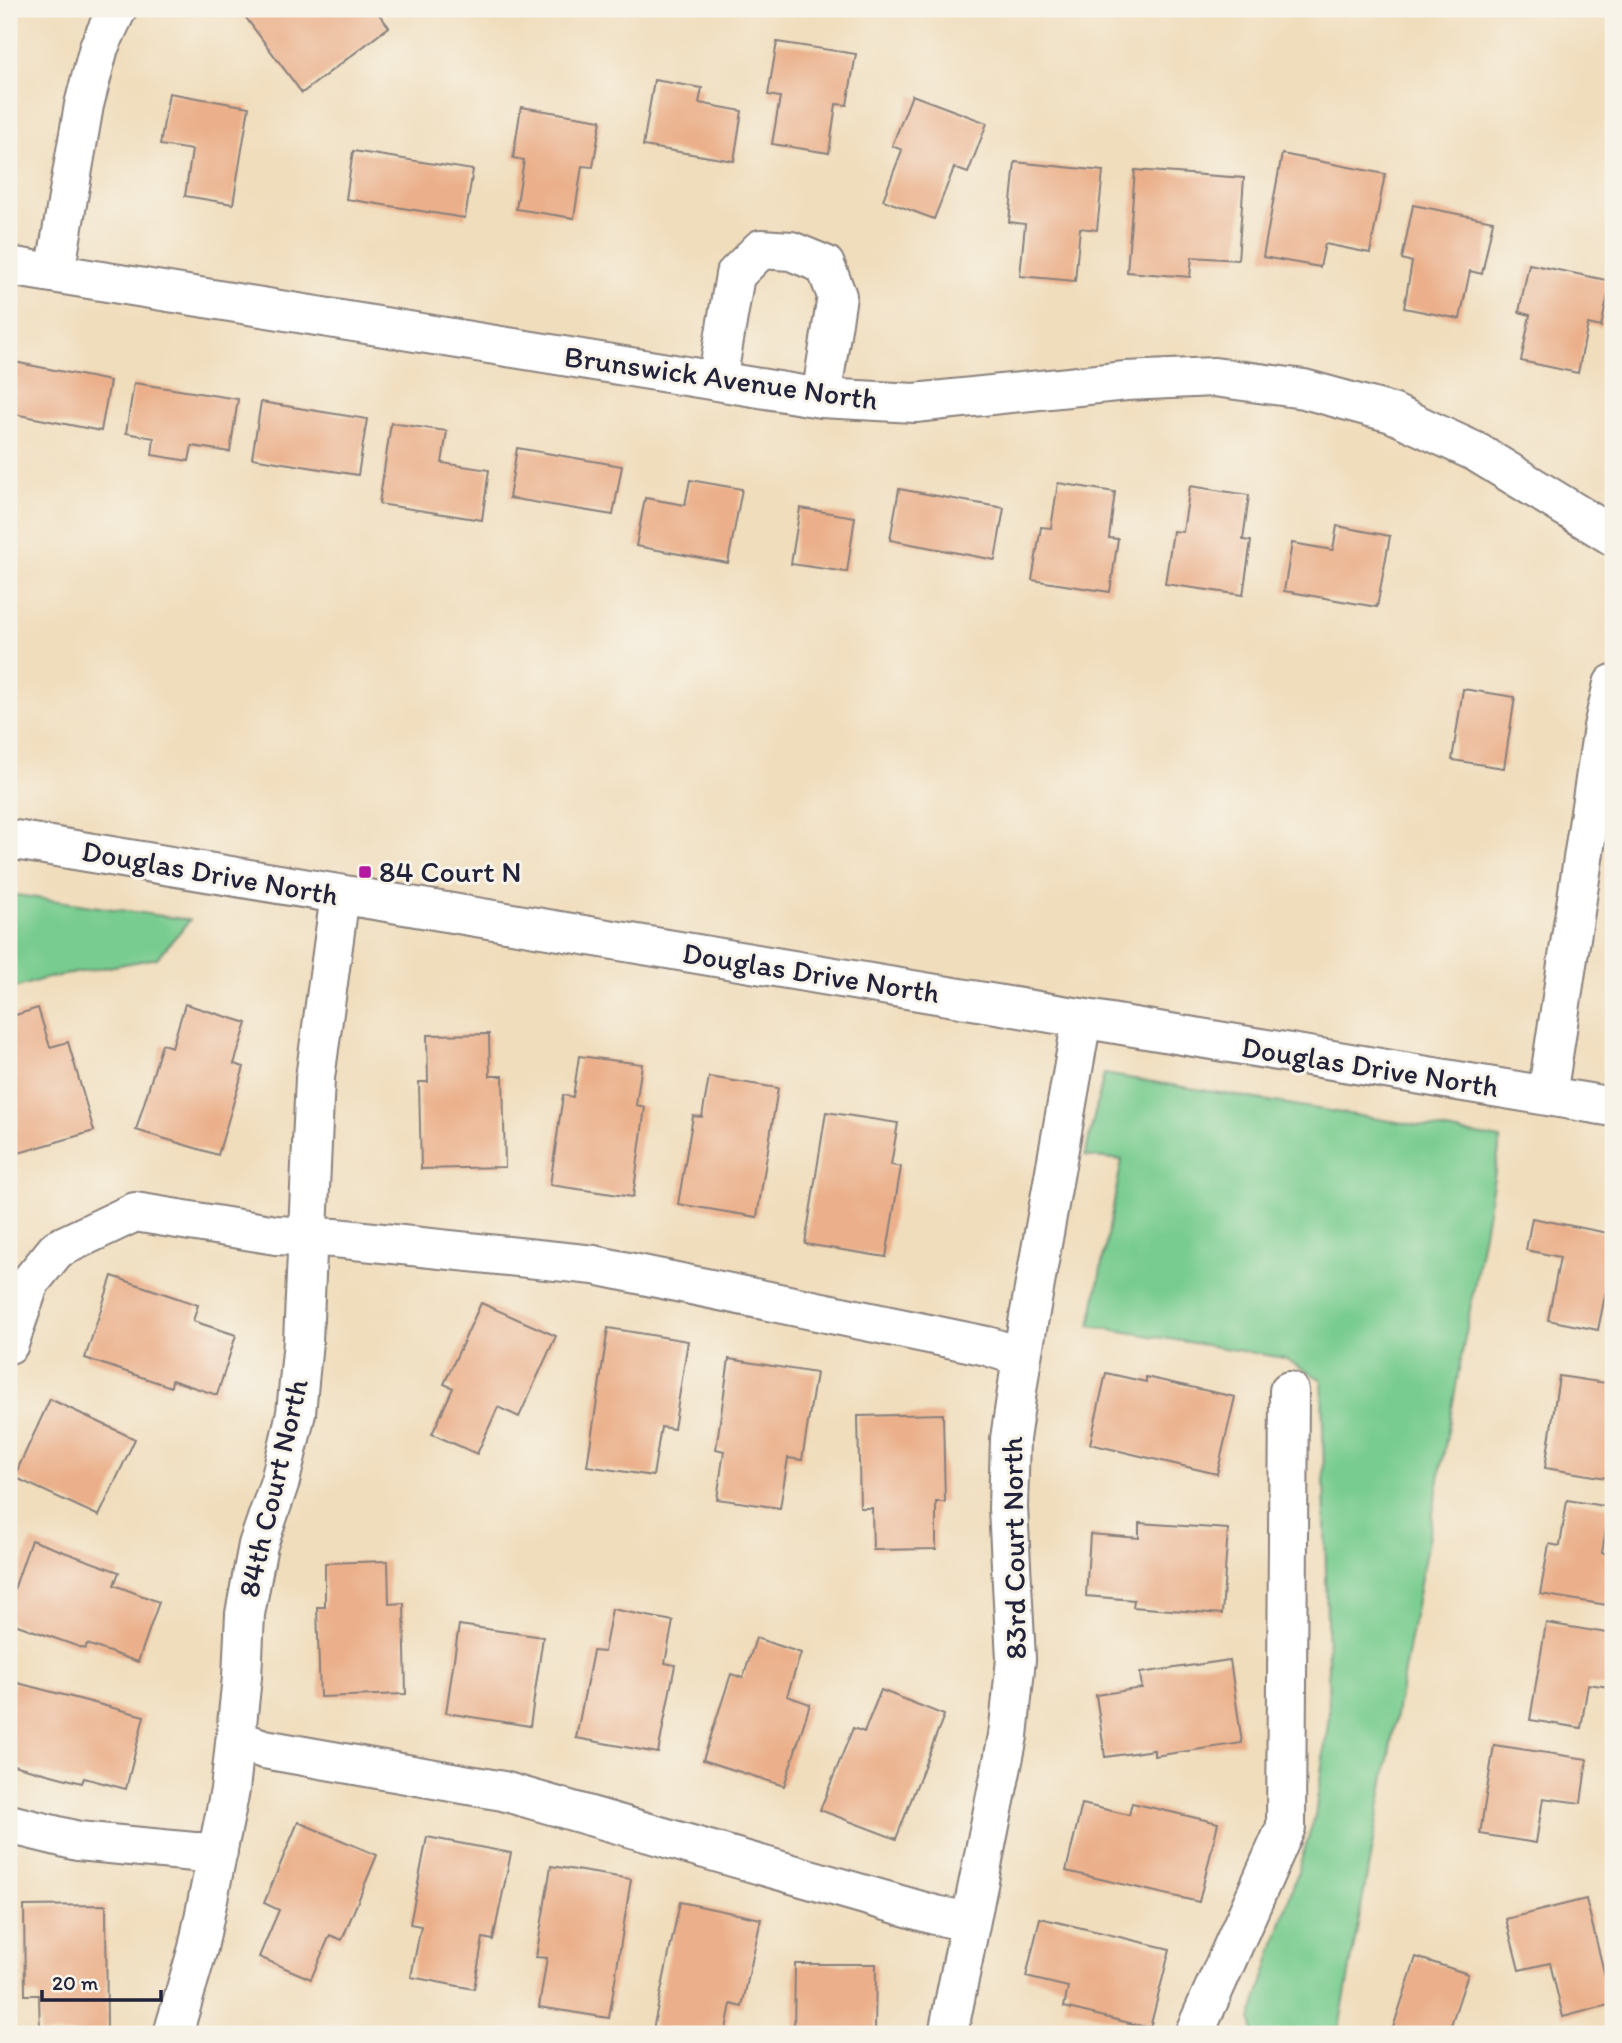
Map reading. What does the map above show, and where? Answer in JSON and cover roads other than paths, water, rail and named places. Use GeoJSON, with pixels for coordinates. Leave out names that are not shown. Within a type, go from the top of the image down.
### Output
{"type":"FeatureCollection","features":[{"type":"Feature","properties":{"kind":"street"},"geometry":{"type":"LineString","coordinates":[[55,273],[84,106],[100,47],[117,9]]}},
{"type":"Feature","properties":{"kind":"street"},"geometry":{"type":"LineString","coordinates":[[717,381],[735,275],[761,249],[791,251],[825,265],[836,296],[821,398]]}},
{"type":"Feature","properties":{"kind":"street","name":"Brunswick Avenue North"},"geometry":{"type":"LineString","coordinates":[[9,266],[821,398],[915,403],[1126,381],[1214,377],[1304,389],[1392,413],[1476,452],[1613,536]]}},
{"type":"Feature","properties":{"kind":"street"},"geometry":{"type":"LineString","coordinates":[[1547,1096],[1603,727],[1613,684]]}},
{"type":"Feature","properties":{"kind":"street","name":"Douglas Drive North"},"geometry":{"type":"LineString","coordinates":[[9,839],[1613,1107]]}},
{"type":"Feature","properties":{"kind":"street","name":"84th Court North"},"geometry":{"type":"LineString","coordinates":[[173,2034],[198,1948],[218,1852],[236,1740],[245,1614],[258,1545],[280,1481],[296,1413],[303,1341],[314,1078],[340,895]]}},
{"type":"Feature","properties":{"kind":"street","name":"83rd Court North"},"geometry":{"type":"LineString","coordinates":[[952,2033],[970,1922],[1007,1736],[1016,1659],[1008,1508],[1010,1439],[1082,1018]]}},
{"type":"Feature","properties":{"kind":"street"},"geometry":{"type":"LineString","coordinates":[[9,1343],[30,1282],[57,1249],[135,1212],[276,1235],[594,1265],[987,1346],[1022,1357]]}},
{"type":"Feature","properties":{"kind":"street"},"geometry":{"type":"LineString","coordinates":[[1194,2034],[1286,1827],[1289,1391]]}},
{"type":"Feature","properties":{"kind":"street"},"geometry":{"type":"LineString","coordinates":[[236,1740],[264,1749],[503,1791],[935,1915],[970,1922]]}},
{"type":"Feature","properties":{"kind":"street"},"geometry":{"type":"LineString","coordinates":[[9,1824],[78,1841],[218,1852]]}},
{"type":"Feature","properties":{"kind":"place","name":"84 Court N"},"geometry":{"type":"Point","coordinates":[365,872]}}]}
